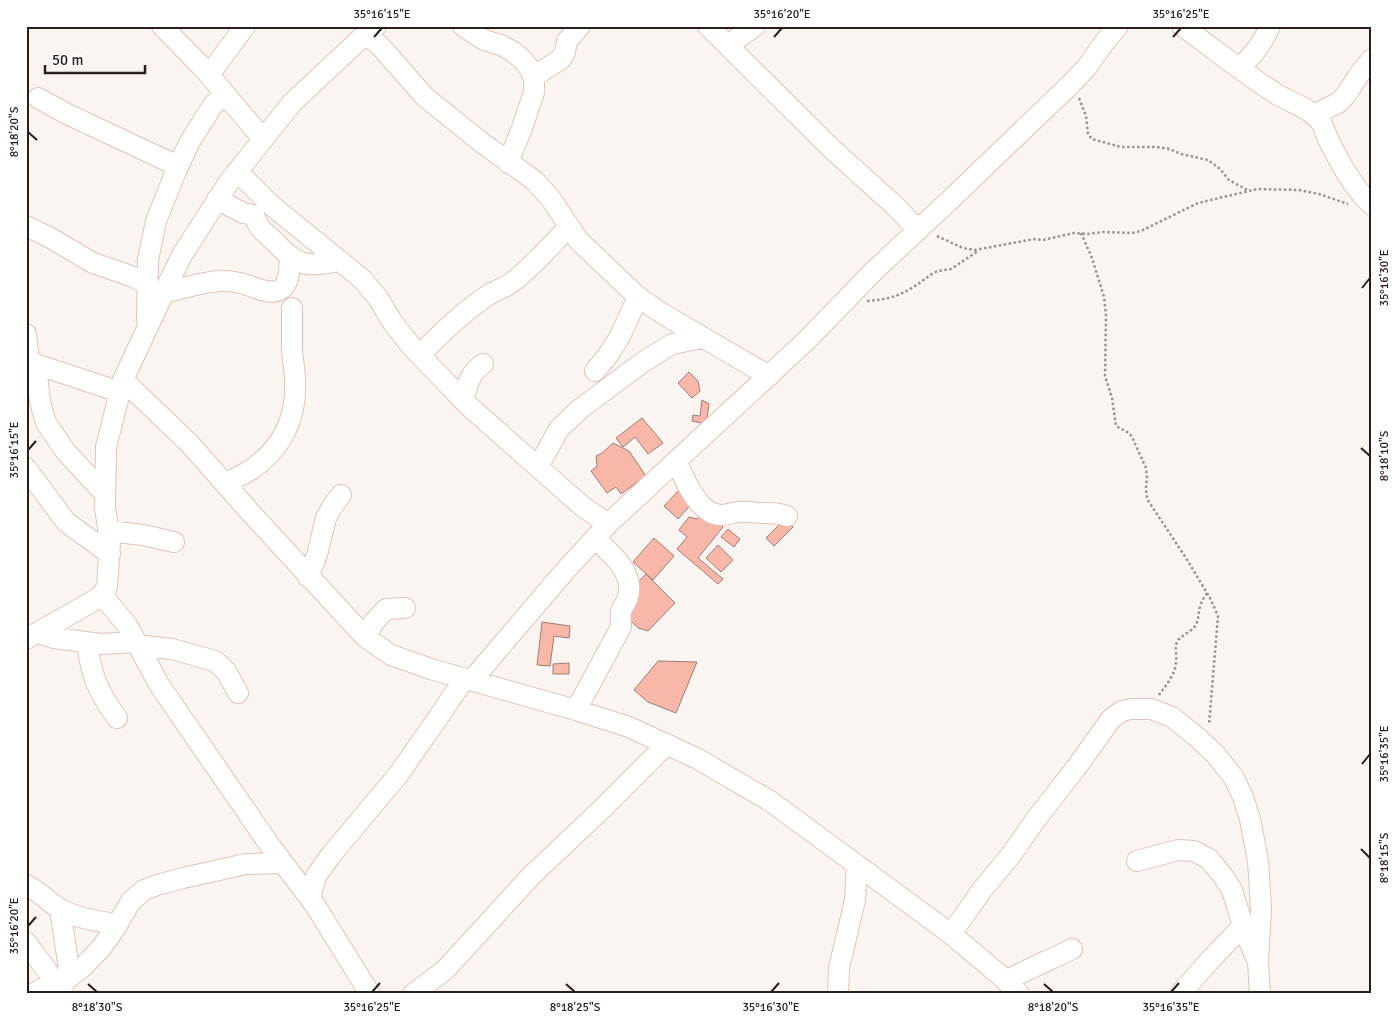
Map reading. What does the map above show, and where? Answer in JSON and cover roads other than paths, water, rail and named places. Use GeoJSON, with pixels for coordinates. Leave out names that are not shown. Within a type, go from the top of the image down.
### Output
{"type":"FeatureCollection","features":[{"type":"Feature","properties":{"kind":"street"},"geometry":{"type":"LineString","coordinates":[[162,26],[209,75],[263,139]]}},
{"type":"Feature","properties":{"kind":"street"},"geometry":{"type":"LineString","coordinates":[[209,75],[244,26]]}},
{"type":"Feature","properties":{"kind":"street"},"geometry":{"type":"LineString","coordinates":[[463,26],[484,40],[501,45],[512,52],[524,61],[534,77],[534,92],[508,163]]}},
{"type":"Feature","properties":{"kind":"street"},"geometry":{"type":"LineString","coordinates":[[534,77],[561,59],[565,52],[567,41],[580,26]]}},
{"type":"Feature","properties":{"kind":"street"},"geometry":{"type":"LineString","coordinates":[[708,26],[832,149],[919,228]]}},
{"type":"Feature","properties":{"kind":"street"},"geometry":{"type":"LineString","coordinates":[[728,46],[755,26]]}},
{"type":"Feature","properties":{"kind":"street"},"geometry":{"type":"LineString","coordinates":[[310,899],[316,876],[330,855],[398,775],[467,680],[608,524],[806,341],[874,271],[951,200],[1072,83],[1118,26]]}},
{"type":"Feature","properties":{"kind":"street"},"geometry":{"type":"LineString","coordinates":[[1182,26],[1279,96],[1313,114],[1320,121],[1327,137],[1354,182],[1363,205]]}},
{"type":"Feature","properties":{"kind":"street"},"geometry":{"type":"LineString","coordinates":[[1239,68],[1249,60],[1260,46],[1270,26]]}},
{"type":"Feature","properties":{"kind":"street"},"geometry":{"type":"LineString","coordinates":[[155,289],[182,255],[237,171],[292,103],[371,30],[382,48],[425,96],[508,163],[536,181],[551,199],[579,241],[638,297],[702,338],[769,376]]}},
{"type":"Feature","properties":{"kind":"street"},"geometry":{"type":"LineString","coordinates":[[1313,114],[1338,103],[1345,96],[1360,72],[1372,59]]}},
{"type":"Feature","properties":{"kind":"street"},"geometry":{"type":"LineString","coordinates":[[32,636],[102,595],[107,587],[110,542],[105,507],[106,447],[122,386],[147,328],[155,289],[148,260],[156,221],[189,143],[213,105],[225,95]]}},
{"type":"Feature","properties":{"kind":"street"},"geometry":{"type":"LineString","coordinates":[[38,98],[67,114],[178,166]]}},
{"type":"Feature","properties":{"kind":"street"},"geometry":{"type":"LineString","coordinates":[[237,171],[271,205],[362,279],[378,298],[393,323],[420,355],[463,400],[582,506],[608,524]]}},
{"type":"Feature","properties":{"kind":"street"},"geometry":{"type":"LineString","coordinates":[[217,199],[243,213],[254,216],[261,229],[284,252],[302,264],[314,265],[339,261]]}},
{"type":"Feature","properties":{"kind":"street"},"geometry":{"type":"LineString","coordinates":[[26,226],[93,263],[131,276],[155,289],[221,280],[243,283],[274,292],[282,289],[286,283],[289,276],[290,256]]}},
{"type":"Feature","properties":{"kind":"street"},"geometry":{"type":"LineString","coordinates":[[420,355],[442,332],[490,294],[512,283],[530,268],[569,227]]}},
{"type":"Feature","properties":{"kind":"street"},"geometry":{"type":"LineString","coordinates":[[595,371],[620,336],[638,297]]}},
{"type":"Feature","properties":{"kind":"street"},"geometry":{"type":"LineString","coordinates":[[225,484],[251,469],[273,451],[289,423],[294,403],[295,381],[292,347],[292,308]]}},
{"type":"Feature","properties":{"kind":"street"},"geometry":{"type":"LineString","coordinates":[[26,334],[30,363],[46,422],[66,452],[105,494]]}},
{"type":"Feature","properties":{"kind":"street"},"geometry":{"type":"LineString","coordinates":[[538,467],[558,429],[580,409],[642,362],[672,344],[702,338]]}},
{"type":"Feature","properties":{"kind":"street"},"geometry":{"type":"LineString","coordinates":[[30,363],[122,386],[190,443],[308,577],[365,637],[391,655],[467,680],[576,710],[629,727],[698,759],[770,801],[950,934],[1013,988],[1020,973],[1072,949]]}},
{"type":"Feature","properties":{"kind":"street"},"geometry":{"type":"LineString","coordinates":[[463,400],[471,377],[479,366],[483,364]]}},
{"type":"Feature","properties":{"kind":"street"},"geometry":{"type":"LineString","coordinates":[[677,462],[686,483],[701,505],[711,513],[721,515],[738,512],[777,513],[787,516]]}},
{"type":"Feature","properties":{"kind":"street"},"geometry":{"type":"LineString","coordinates":[[26,468],[66,522],[110,554]]}},
{"type":"Feature","properties":{"kind":"street"},"geometry":{"type":"LineString","coordinates":[[308,577],[317,555],[326,518],[341,494]]}},
{"type":"Feature","properties":{"kind":"street"},"geometry":{"type":"LineString","coordinates":[[108,531],[143,535],[174,542]]}},
{"type":"Feature","properties":{"kind":"street"},"geometry":{"type":"LineString","coordinates":[[576,710],[621,627],[621,612],[629,596],[628,578],[621,566],[610,552],[595,539]]}},
{"type":"Feature","properties":{"kind":"street"},"geometry":{"type":"LineString","coordinates":[[102,595],[127,625],[160,686],[310,899],[370,994]]}},
{"type":"Feature","properties":{"kind":"street"},"geometry":{"type":"LineString","coordinates":[[365,637],[374,622],[386,609],[405,608]]}},
{"type":"Feature","properties":{"kind":"street"},"geometry":{"type":"LineString","coordinates":[[32,636],[101,644],[137,644],[172,649],[215,661],[226,671],[238,693]]}},
{"type":"Feature","properties":{"kind":"street"},"geometry":{"type":"LineString","coordinates":[[87,642],[89,660],[95,682],[101,695],[117,718]]}},
{"type":"Feature","properties":{"kind":"street"},"geometry":{"type":"LineString","coordinates":[[950,934],[1111,719],[1122,711],[1151,709],[1172,717],[1216,755],[1234,778],[1243,797],[1250,819],[1258,861],[1260,908],[1258,962],[1260,994]]}},
{"type":"Feature","properties":{"kind":"street"},"geometry":{"type":"LineString","coordinates":[[413,994],[445,970],[531,876],[667,744]]}},
{"type":"Feature","properties":{"kind":"street"},"geometry":{"type":"LineString","coordinates":[[1137,861],[1178,850],[1194,852],[1209,860],[1232,890],[1258,962]]}},
{"type":"Feature","properties":{"kind":"street"},"geometry":{"type":"LineString","coordinates":[[33,994],[61,985],[84,966],[101,948],[131,901],[144,890],[157,884],[246,864],[283,863]]}},
{"type":"Feature","properties":{"kind":"street"},"geometry":{"type":"LineString","coordinates":[[838,994],[839,968],[855,900],[857,866]]}},
{"type":"Feature","properties":{"kind":"street"},"geometry":{"type":"LineString","coordinates":[[26,885],[40,892],[65,912],[100,922],[118,924]]}},
{"type":"Feature","properties":{"kind":"street"},"geometry":{"type":"LineString","coordinates":[[60,909],[61,985]]}},
{"type":"Feature","properties":{"kind":"street"},"geometry":{"type":"LineString","coordinates":[[1180,994],[1244,926]]}},
{"type":"Feature","properties":{"kind":"street"},"geometry":{"type":"LineString","coordinates":[[26,942],[61,985]]}}]}
